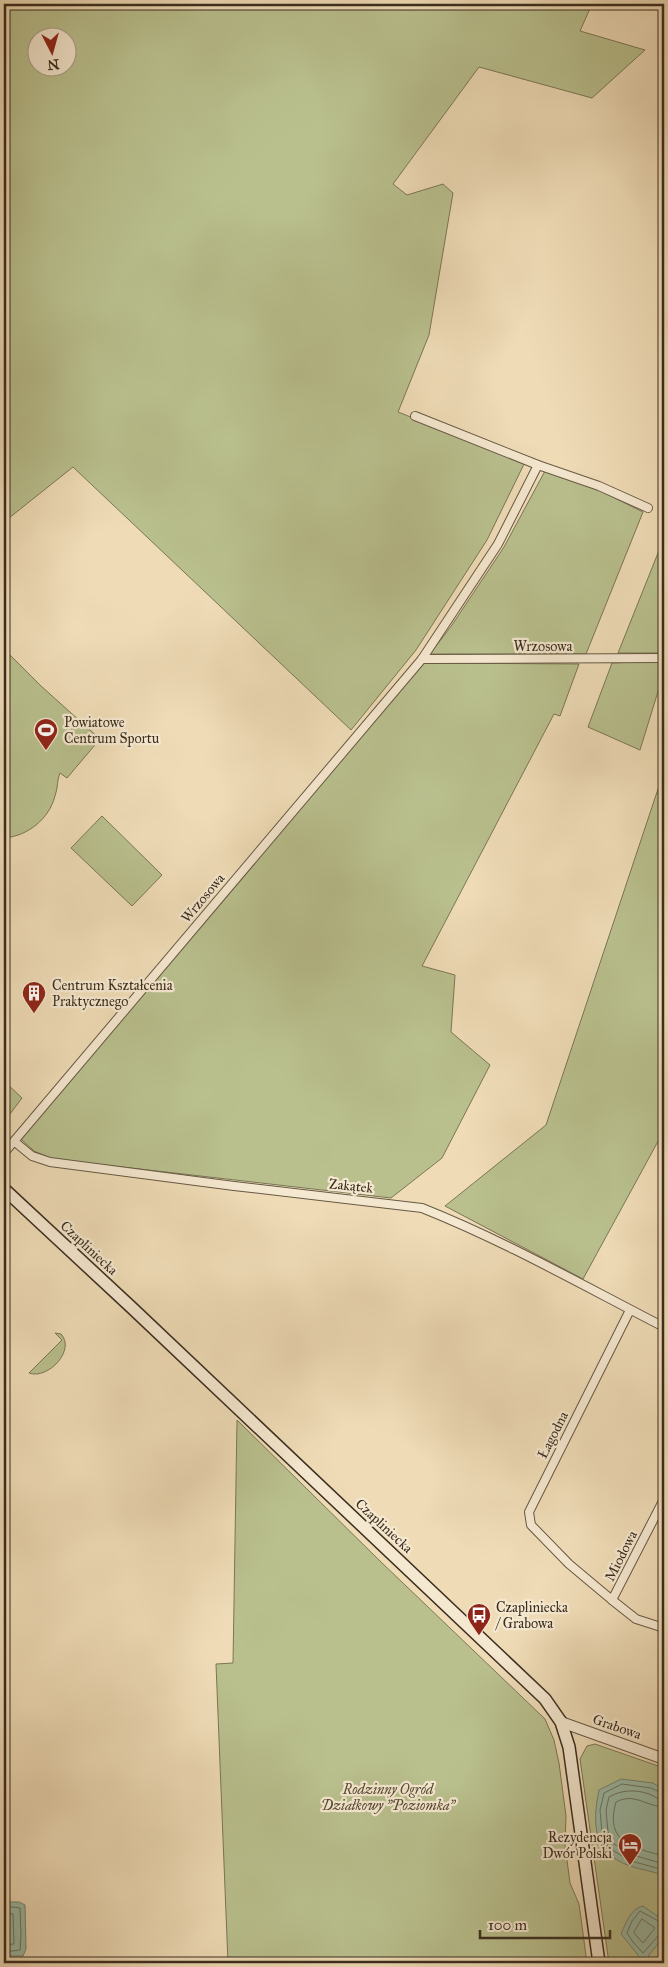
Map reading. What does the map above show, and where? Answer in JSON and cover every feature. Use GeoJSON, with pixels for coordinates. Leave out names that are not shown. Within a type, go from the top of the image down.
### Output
{"type":"FeatureCollection","features":[{"type":"Feature","properties":{"kind":"main road","name":"Czapliniecka"},"geometry":{"type":"LineString","coordinates":[[4,1189],[545,1699],[561,1722],[570,1756],[599,1963]]}},
{"type":"Feature","properties":{"kind":"street"},"geometry":{"type":"LineString","coordinates":[[415,416],[538,465],[600,486],[648,508]]}},
{"type":"Feature","properties":{"kind":"street","name":"Wrzosowa"},"geometry":{"type":"LineString","coordinates":[[4,1153],[422,659],[447,624],[498,544],[538,465]]}},
{"type":"Feature","properties":{"kind":"street","name":"Wrzosowa"},"geometry":{"type":"LineString","coordinates":[[422,659],[664,658]]}},
{"type":"Feature","properties":{"kind":"street","name":"Zakątek"},"geometry":{"type":"LineString","coordinates":[[15,1142],[32,1156],[50,1162],[422,1208],[488,1237],[664,1327]]}},
{"type":"Feature","properties":{"kind":"street","name":"Łagodna"},"geometry":{"type":"LineString","coordinates":[[569,1564],[531,1525],[529,1512],[630,1310]]}},
{"type":"Feature","properties":{"kind":"street","name":"Miodowa"},"geometry":{"type":"LineString","coordinates":[[569,1564],[612,1600],[664,1499]]}},
{"type":"Feature","properties":{"kind":"street"},"geometry":{"type":"LineString","coordinates":[[612,1600],[622,1610],[636,1619],[664,1628]]}},
{"type":"Feature","properties":{"kind":"street","name":"Grabowa"},"geometry":{"type":"LineString","coordinates":[[561,1722],[664,1759]]}},
{"type":"Feature","properties":{"kind":"green space"},"geometry":{"type":"Polygon","coordinates":[[[4,4],[592,4],[580,31],[645,50],[592,98],[479,67],[393,184],[407,195],[443,184],[453,193],[429,335],[398,412],[484,446],[526,460],[487,540],[416,650],[351,730],[73,467],[4,522],[4,4]]]}},
{"type":"Feature","properties":{"kind":"green space"},"geometry":{"type":"Polygon","coordinates":[[[545,471],[593,487],[643,512],[586,654],[430,654],[452,625],[504,547],[545,471]]]}},
{"type":"Feature","properties":{"kind":"green space"},"geometry":{"type":"Polygon","coordinates":[[[664,538],[664,653],[618,653],[664,538]]]}},
{"type":"Feature","properties":{"kind":"green space","name":"Powiatowe Centrum Sportu"},"geometry":{"type":"Polygon","coordinates":[[[4,649],[41,686],[100,739],[67,778],[60,773],[52,804],[43,819],[21,834],[4,838],[4,649]]]}},
{"type":"Feature","properties":{"kind":"green space"},"geometry":{"type":"Polygon","coordinates":[[[664,661],[664,672],[640,750],[588,727],[612,663],[664,661]]]}},
{"type":"Feature","properties":{"kind":"green space"},"geometry":{"type":"Polygon","coordinates":[[[423,663],[579,664],[560,716],[554,714],[422,966],[455,975],[451,1032],[490,1065],[442,1158],[391,1198],[53,1159],[34,1151],[21,1139],[423,663]]]}},
{"type":"Feature","properties":{"kind":"green space"},"geometry":{"type":"Polygon","coordinates":[[[664,771],[664,1135],[662,1134],[583,1279],[445,1206],[546,1125],[664,771]]]}},
{"type":"Feature","properties":{"kind":"green space"},"geometry":{"type":"Polygon","coordinates":[[[102,816],[162,875],[132,906],[71,848],[102,816]]]}},
{"type":"Feature","properties":{"kind":"green space"},"geometry":{"type":"Polygon","coordinates":[[[4,1081],[22,1098],[4,1122],[4,1081]]]}},
{"type":"Feature","properties":{"kind":"green space"},"geometry":{"type":"Polygon","coordinates":[[[55,1333],[61,1334],[65,1341],[65,1348],[58,1362],[44,1372],[29,1373],[62,1340],[55,1333]]]}},
{"type":"Feature","properties":{"kind":"green space","name":"Rodzinny Ogród Działkowy \"Poziomka\""},"geometry":{"type":"Polygon","coordinates":[[[237,1420],[380,1561],[545,1719],[554,1740],[559,1763],[566,1816],[565,1845],[570,1883],[579,1904],[587,1963],[228,1963],[216,1664],[233,1663],[237,1420]]]}},
{"type":"Feature","properties":{"kind":"green space","name":"Rezydencja Dwór Polski"},"geometry":{"type":"Polygon","coordinates":[[[595,1744],[664,1768],[664,1963],[609,1963],[580,1759],[587,1746],[595,1744]]]}},
{"type":"Feature","properties":{"kind":"water"},"geometry":{"type":"Polygon","coordinates":[[[621,1779],[653,1783],[664,1790],[664,1876],[630,1866],[618,1860],[602,1845],[598,1836],[596,1814],[599,1790],[621,1779]]]}},
{"type":"Feature","properties":{"kind":"water"},"geometry":{"type":"Polygon","coordinates":[[[4,1902],[19,1902],[25,1905],[26,1949],[23,1956],[4,1956],[4,1902]]]}},
{"type":"Feature","properties":{"kind":"water"},"geometry":{"type":"Polygon","coordinates":[[[643,1906],[664,1921],[664,1936],[649,1955],[647,1963],[640,1963],[638,1955],[621,1934],[632,1913],[643,1906]]]}},
{"type":"Feature","properties":{"kind":"place","name":"Powiatowe Centrum Sportu"},"geometry":{"type":"Point","coordinates":[46,751]}},
{"type":"Feature","properties":{"kind":"place","name":"Centrum Kształcenia Praktycznego"},"geometry":{"type":"Point","coordinates":[34,1014]}},
{"type":"Feature","properties":{"kind":"place","name":"Czapliniecka / Grabowa"},"geometry":{"type":"Point","coordinates":[479,1636]}},
{"type":"Feature","properties":{"kind":"place","name":"Rezydencja Dwór Polski"},"geometry":{"type":"Point","coordinates":[630,1866]}}]}
